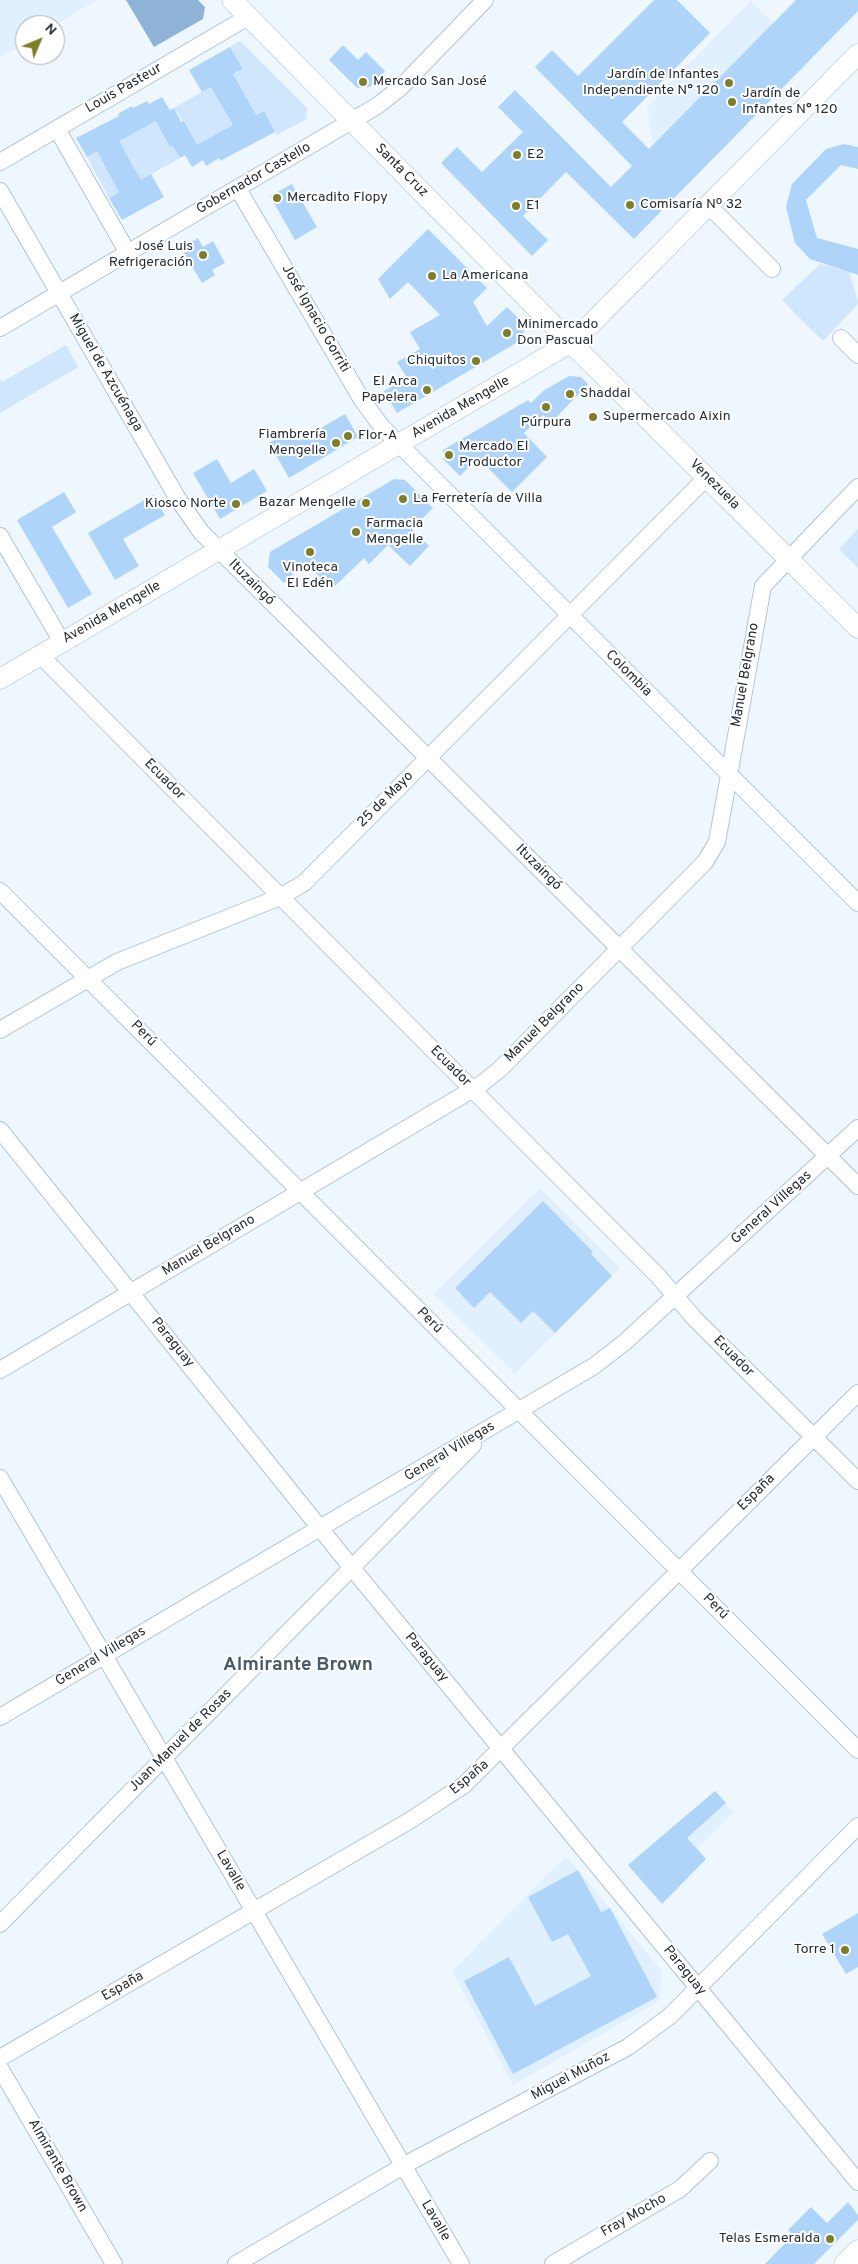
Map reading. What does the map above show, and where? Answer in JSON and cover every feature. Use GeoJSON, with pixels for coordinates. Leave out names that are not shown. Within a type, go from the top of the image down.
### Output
{"type":"FeatureCollection","features":[{"type":"Feature","properties":{"kind":"main road","name":"Santa Cruz"},"geometry":{"type":"LineString","coordinates":[[232,0],[570,342]]}},
{"type":"Feature","properties":{"kind":"main road","name":"Avenida Mengelle"},"geometry":{"type":"LineString","coordinates":[[0,679],[570,342],[589,326],[858,54]]}},
{"type":"Feature","properties":{"kind":"main road","name":"Venezuela"},"geometry":{"type":"LineString","coordinates":[[570,342],[858,628]]}},
{"type":"Feature","properties":{"kind":"main road"},"geometry":{"type":"LineString","coordinates":[[844,2264],[858,2250]]}},
{"type":"Feature","properties":{"kind":"street","name":"Gobernador Castello"},"geometry":{"type":"LineString","coordinates":[[0,328],[377,106],[400,88],[482,1]]}},
{"type":"Feature","properties":{"kind":"street","name":"Louis Pasteur"},"geometry":{"type":"LineString","coordinates":[[0,162],[248,17]]}},
{"type":"Feature","properties":{"kind":"street"},"geometry":{"type":"LineString","coordinates":[[56,129],[128,253]]}},
{"type":"Feature","properties":{"kind":"street","name":"José Ignacio Gorriti"},"geometry":{"type":"LineString","coordinates":[[238,189],[362,400],[382,427],[399,444]]}},
{"type":"Feature","properties":{"kind":"street","name":"Miguel de Azcuénaga"},"geometry":{"type":"LineString","coordinates":[[0,191],[185,511],[219,550]]}},
{"type":"Feature","properties":{"kind":"street"},"geometry":{"type":"LineString","coordinates":[[708,206],[772,269]]}},
{"type":"Feature","properties":{"kind":"street"},"geometry":{"type":"LineString","coordinates":[[840,338],[858,356]]}},
{"type":"Feature","properties":{"kind":"street","name":"Colombia"},"geometry":{"type":"LineString","coordinates":[[399,444],[858,903]]}},
{"type":"Feature","properties":{"kind":"street","name":"25 de Mayo"},"geometry":{"type":"LineString","coordinates":[[0,1030],[87,979],[133,955],[280,897],[298,888],[707,478]]}},
{"type":"Feature","properties":{"kind":"street","name":"Manuel Belgrano"},"geometry":{"type":"LineString","coordinates":[[0,1370],[473,1090],[499,1070],[713,853],[717,842],[760,592],[767,580],[858,487]]}},
{"type":"Feature","properties":{"kind":"street"},"geometry":{"type":"LineString","coordinates":[[0,536],[62,642]]}},
{"type":"Feature","properties":{"kind":"street","name":"Ituzaingó"},"geometry":{"type":"LineString","coordinates":[[219,550],[858,1186]]}},
{"type":"Feature","properties":{"kind":"street","name":"Ecuador"},"geometry":{"type":"LineString","coordinates":[[40,655],[473,1090],[675,1296],[694,1318],[858,1481]]}},
{"type":"Feature","properties":{"kind":"street","name":"Perú"},"geometry":{"type":"LineString","coordinates":[[0,891],[858,1750]]}},
{"type":"Feature","properties":{"kind":"street","name":"General Villegas"},"geometry":{"type":"LineString","coordinates":[[0,1717],[605,1359],[858,1128]]}},
{"type":"Feature","properties":{"kind":"street","name":"Paraguay"},"geometry":{"type":"LineString","coordinates":[[0,1130],[352,1568],[858,2182]]}},
{"type":"Feature","properties":{"kind":"street","name":"España"},"geometry":{"type":"LineString","coordinates":[[0,2058],[442,1800],[473,1777],[858,1393]]}},
{"type":"Feature","properties":{"kind":"street","name":"Juan Manuel de Rosas"},"geometry":{"type":"LineString","coordinates":[[0,1924],[488,1429]]}},
{"type":"Feature","properties":{"kind":"street","name":"Lavalle"},"geometry":{"type":"LineString","coordinates":[[0,1478],[461,2264]]}},
{"type":"Feature","properties":{"kind":"street","name":"Miguel Muñoz"},"geometry":{"type":"LineString","coordinates":[[236,2264],[403,2166],[634,2044],[661,2025],[858,1826]]}},
{"type":"Feature","properties":{"kind":"street","name":"Almirante Brown"},"geometry":{"type":"LineString","coordinates":[[0,2068],[114,2264]]}},
{"type":"Feature","properties":{"kind":"street","name":"Fray Mocho"},"geometry":{"type":"LineString","coordinates":[[553,2264],[680,2189],[710,2161]]}},
{"type":"Feature","properties":{"kind":"shaded area"},"geometry":{"type":"Polygon","coordinates":[[[0,0],[97,0],[65,19],[65,15],[15,15],[15,49],[0,58],[0,0]]]}},
{"type":"Feature","properties":{"kind":"shaded area"},"geometry":{"type":"Polygon","coordinates":[[[126,0],[198,0],[205,7],[203,19],[154,47],[126,0]]]}},
{"type":"Feature","properties":{"kind":"shaded area","name":"Jardín de Infantes Independiente N° 120"},"geometry":{"type":"Polygon","coordinates":[[[751,1],[811,60],[663,209],[626,172],[653,145],[647,107],[751,1]]]}},
{"type":"Feature","properties":{"kind":"shaded area"},"geometry":{"type":"Polygon","coordinates":[[[240,41],[307,108],[306,119],[277,135],[264,111],[254,116],[241,89],[231,76],[243,69],[230,47],[240,41]]]}},
{"type":"Feature","properties":{"kind":"shaded area"},"geometry":{"type":"Polygon","coordinates":[[[214,85],[237,126],[196,149],[191,134],[174,108],[214,85]]]}},
{"type":"Feature","properties":{"kind":"shaded area"},"geometry":{"type":"Polygon","coordinates":[[[156,117],[170,146],[172,145],[180,158],[139,181],[134,166],[116,140],[143,128],[156,117]]]}},
{"type":"Feature","properties":{"kind":"shaded area"},"geometry":{"type":"Polygon","coordinates":[[[99,150],[112,178],[122,190],[109,198],[87,157],[99,150]]]}},
{"type":"Feature","properties":{"kind":"shaded area"},"geometry":{"type":"Polygon","coordinates":[[[820,264],[849,272],[858,301],[858,304],[823,341],[782,300],[820,264]]]}},
{"type":"Feature","properties":{"kind":"shaded area"},"geometry":{"type":"Polygon","coordinates":[[[66,345],[78,367],[0,413],[0,380],[2,382],[66,345]]]}},
{"type":"Feature","properties":{"kind":"shaded area"},"geometry":{"type":"Polygon","coordinates":[[[858,529],[858,568],[839,549],[858,529]]]}},
{"type":"Feature","properties":{"kind":"shaded area"},"geometry":{"type":"Polygon","coordinates":[[[540,1188],[620,1268],[515,1374],[434,1294],[540,1188]]]}},
{"type":"Feature","properties":{"kind":"shaded area"},"geometry":{"type":"Polygon","coordinates":[[[715,1791],[734,1812],[697,1849],[706,1859],[662,1904],[628,1865],[715,1791]]]}},
{"type":"Feature","properties":{"kind":"shaded area"},"geometry":{"type":"Polygon","coordinates":[[[566,1856],[662,1971],[659,2001],[513,2085],[452,1971],[566,1856]]]}},
{"type":"Feature","properties":{"kind":"building"},"geometry":{"type":"Polygon","coordinates":[[[654,0],[677,0],[710,33],[622,122],[649,149],[796,0],[858,0],[858,11],[634,239],[566,172],[523,216],[548,240],[532,256],[441,163],[457,147],[482,172],[523,132],[498,107],[515,90],[611,187],[632,166],[535,67],[552,50],[578,76],[654,0]]]}},
{"type":"Feature","properties":{"kind":"building"},"geometry":{"type":"Polygon","coordinates":[[[343,45],[358,60],[366,52],[385,71],[370,87],[357,88],[329,60],[343,45]]]}},
{"type":"Feature","properties":{"kind":"building"},"geometry":{"type":"Polygon","coordinates":[[[230,47],[243,69],[233,74],[256,115],[264,111],[275,132],[220,161],[219,158],[206,166],[203,160],[192,167],[185,155],[180,158],[172,145],[170,147],[156,121],[119,141],[141,180],[151,174],[164,197],[122,220],[109,198],[119,192],[97,151],[87,157],[76,138],[119,116],[118,114],[132,106],[133,108],[147,101],[149,104],[162,97],[170,110],[174,108],[181,122],[184,121],[197,145],[233,125],[211,87],[202,92],[189,70],[230,47]]]}},
{"type":"Feature","properties":{"kind":"building"},"geometry":{"type":"Polygon","coordinates":[[[844,144],[858,147],[858,169],[841,165],[806,200],[817,238],[858,249],[858,275],[810,259],[795,243],[786,207],[792,184],[826,149],[844,144]]]}},
{"type":"Feature","properties":{"kind":"building"},"geometry":{"type":"Polygon","coordinates":[[[292,184],[317,227],[295,240],[270,196],[292,184]]]}},
{"type":"Feature","properties":{"kind":"building"},"geometry":{"type":"Polygon","coordinates":[[[428,229],[487,288],[473,302],[487,326],[507,307],[525,325],[523,339],[397,413],[384,391],[407,378],[397,362],[420,349],[410,332],[440,315],[408,282],[390,299],[378,279],[428,229]]]}},
{"type":"Feature","properties":{"kind":"building","name":"José Luis Refrigeración"},"geometry":{"type":"Polygon","coordinates":[[[198,238],[203,247],[213,241],[225,263],[212,270],[215,275],[202,283],[181,248],[198,238]]]}},
{"type":"Feature","properties":{"kind":"building"},"geometry":{"type":"Polygon","coordinates":[[[569,376],[581,377],[588,384],[551,423],[543,415],[524,433],[547,457],[512,492],[478,458],[460,476],[443,459],[443,450],[528,400],[531,403],[543,391],[569,376]]]}},
{"type":"Feature","properties":{"kind":"building"},"geometry":{"type":"Polygon","coordinates":[[[345,414],[358,437],[289,478],[269,443],[292,429],[299,441],[345,414]]]}},
{"type":"Feature","properties":{"kind":"building"},"geometry":{"type":"Polygon","coordinates":[[[217,459],[231,483],[254,469],[267,491],[220,519],[193,473],[217,459]]]}},
{"type":"Feature","properties":{"kind":"building"},"geometry":{"type":"Polygon","coordinates":[[[394,479],[405,480],[433,508],[412,529],[429,546],[410,566],[388,545],[369,564],[364,558],[332,589],[305,562],[284,583],[268,567],[270,552],[394,479]]]}},
{"type":"Feature","properties":{"kind":"building"},"geometry":{"type":"Polygon","coordinates":[[[64,492],[76,512],[52,527],[92,594],[68,608],[17,520],[64,492]]]}},
{"type":"Feature","properties":{"kind":"building"},"geometry":{"type":"Polygon","coordinates":[[[153,495],[165,515],[123,539],[139,566],[115,580],[88,533],[153,495]]]}},
{"type":"Feature","properties":{"kind":"building"},"geometry":{"type":"Polygon","coordinates":[[[543,1201],[593,1252],[591,1254],[612,1276],[555,1333],[533,1311],[521,1323],[490,1292],[474,1308],[455,1288],[543,1201]]]}},
{"type":"Feature","properties":{"kind":"building"},"geometry":{"type":"Polygon","coordinates":[[[715,1791],[726,1803],[687,1838],[706,1859],[662,1904],[628,1865],[715,1791]]]}},
{"type":"Feature","properties":{"kind":"building"},"geometry":{"type":"Polygon","coordinates":[[[578,1870],[601,1912],[610,1908],[657,1997],[513,2074],[464,1981],[509,1957],[535,2006],[591,1976],[568,1934],[552,1942],[528,1897],[578,1870]]]}},
{"type":"Feature","properties":{"kind":"building","name":"Torre 1"},"geometry":{"type":"Polygon","coordinates":[[[858,1913],[858,1967],[846,1974],[822,1934],[858,1913]]]}},
{"type":"Feature","properties":{"kind":"building"},"geometry":{"type":"Polygon","coordinates":[[[848,2202],[858,2215],[858,2220],[814,2264],[765,2264],[793,2235],[788,2230],[811,2207],[827,2223],[848,2202]]]}},
{"type":"Feature","properties":{"kind":"place","name":"Mercado San José"},"geometry":{"type":"Point","coordinates":[363,82]}},
{"type":"Feature","properties":{"kind":"place","name":"Jardín de Infantes Independiente N° 120"},"geometry":{"type":"Point","coordinates":[729,83]}},
{"type":"Feature","properties":{"kind":"place","name":"Jardín de Infantes N° 120"},"geometry":{"type":"Point","coordinates":[732,102]}},
{"type":"Feature","properties":{"kind":"place","name":"E2"},"geometry":{"type":"Point","coordinates":[517,155]}},
{"type":"Feature","properties":{"kind":"place","name":"Mercadito Flopy"},"geometry":{"type":"Point","coordinates":[277,198]}},
{"type":"Feature","properties":{"kind":"place","name":"Comisaría Nº 32"},"geometry":{"type":"Point","coordinates":[630,205]}},
{"type":"Feature","properties":{"kind":"place","name":"E1"},"geometry":{"type":"Point","coordinates":[516,206]}},
{"type":"Feature","properties":{"kind":"place","name":"José Luis Refrigeración"},"geometry":{"type":"Point","coordinates":[203,255]}},
{"type":"Feature","properties":{"kind":"place","name":"La Americana"},"geometry":{"type":"Point","coordinates":[432,276]}},
{"type":"Feature","properties":{"kind":"place","name":"Minimercado Don Pascual"},"geometry":{"type":"Point","coordinates":[507,333]}},
{"type":"Feature","properties":{"kind":"place","name":"Chiquitos"},"geometry":{"type":"Point","coordinates":[476,361]}},
{"type":"Feature","properties":{"kind":"place","name":"El Arca Papelera"},"geometry":{"type":"Point","coordinates":[427,390]}},
{"type":"Feature","properties":{"kind":"place","name":"Shaddai"},"geometry":{"type":"Point","coordinates":[570,394]}},
{"type":"Feature","properties":{"kind":"place","name":"Púrpura"},"geometry":{"type":"Point","coordinates":[546,407]}},
{"type":"Feature","properties":{"kind":"place","name":"Supermercado Aixin"},"geometry":{"type":"Point","coordinates":[593,417]}},
{"type":"Feature","properties":{"kind":"place","name":"Flor-A"},"geometry":{"type":"Point","coordinates":[348,436]}},
{"type":"Feature","properties":{"kind":"place","name":"Fiambrería Mengelle"},"geometry":{"type":"Point","coordinates":[336,443]}},
{"type":"Feature","properties":{"kind":"place","name":"Mercado El Productor"},"geometry":{"type":"Point","coordinates":[449,455]}},
{"type":"Feature","properties":{"kind":"place","name":"La Ferretería de Villa"},"geometry":{"type":"Point","coordinates":[403,499]}},
{"type":"Feature","properties":{"kind":"place","name":"Bazar Mengelle"},"geometry":{"type":"Point","coordinates":[366,503]}},
{"type":"Feature","properties":{"kind":"place","name":"Kiosco Norte"},"geometry":{"type":"Point","coordinates":[236,504]}},
{"type":"Feature","properties":{"kind":"place","name":"Farmacia Mengelle"},"geometry":{"type":"Point","coordinates":[356,532]}},
{"type":"Feature","properties":{"kind":"place","name":"Vinoteca El Edén"},"geometry":{"type":"Point","coordinates":[310,552]}},
{"type":"Feature","properties":{"kind":"place","name":"Torre 1"},"geometry":{"type":"Point","coordinates":[845,1950]}},
{"type":"Feature","properties":{"kind":"place","name":"Telas Esmeralda"},"geometry":{"type":"Point","coordinates":[830,2239]}},
{"type":"Feature","properties":{"kind":"district","name":"Almirante Brown"},"geometry":{"type":"Point","coordinates":[298,1666]}}]}
